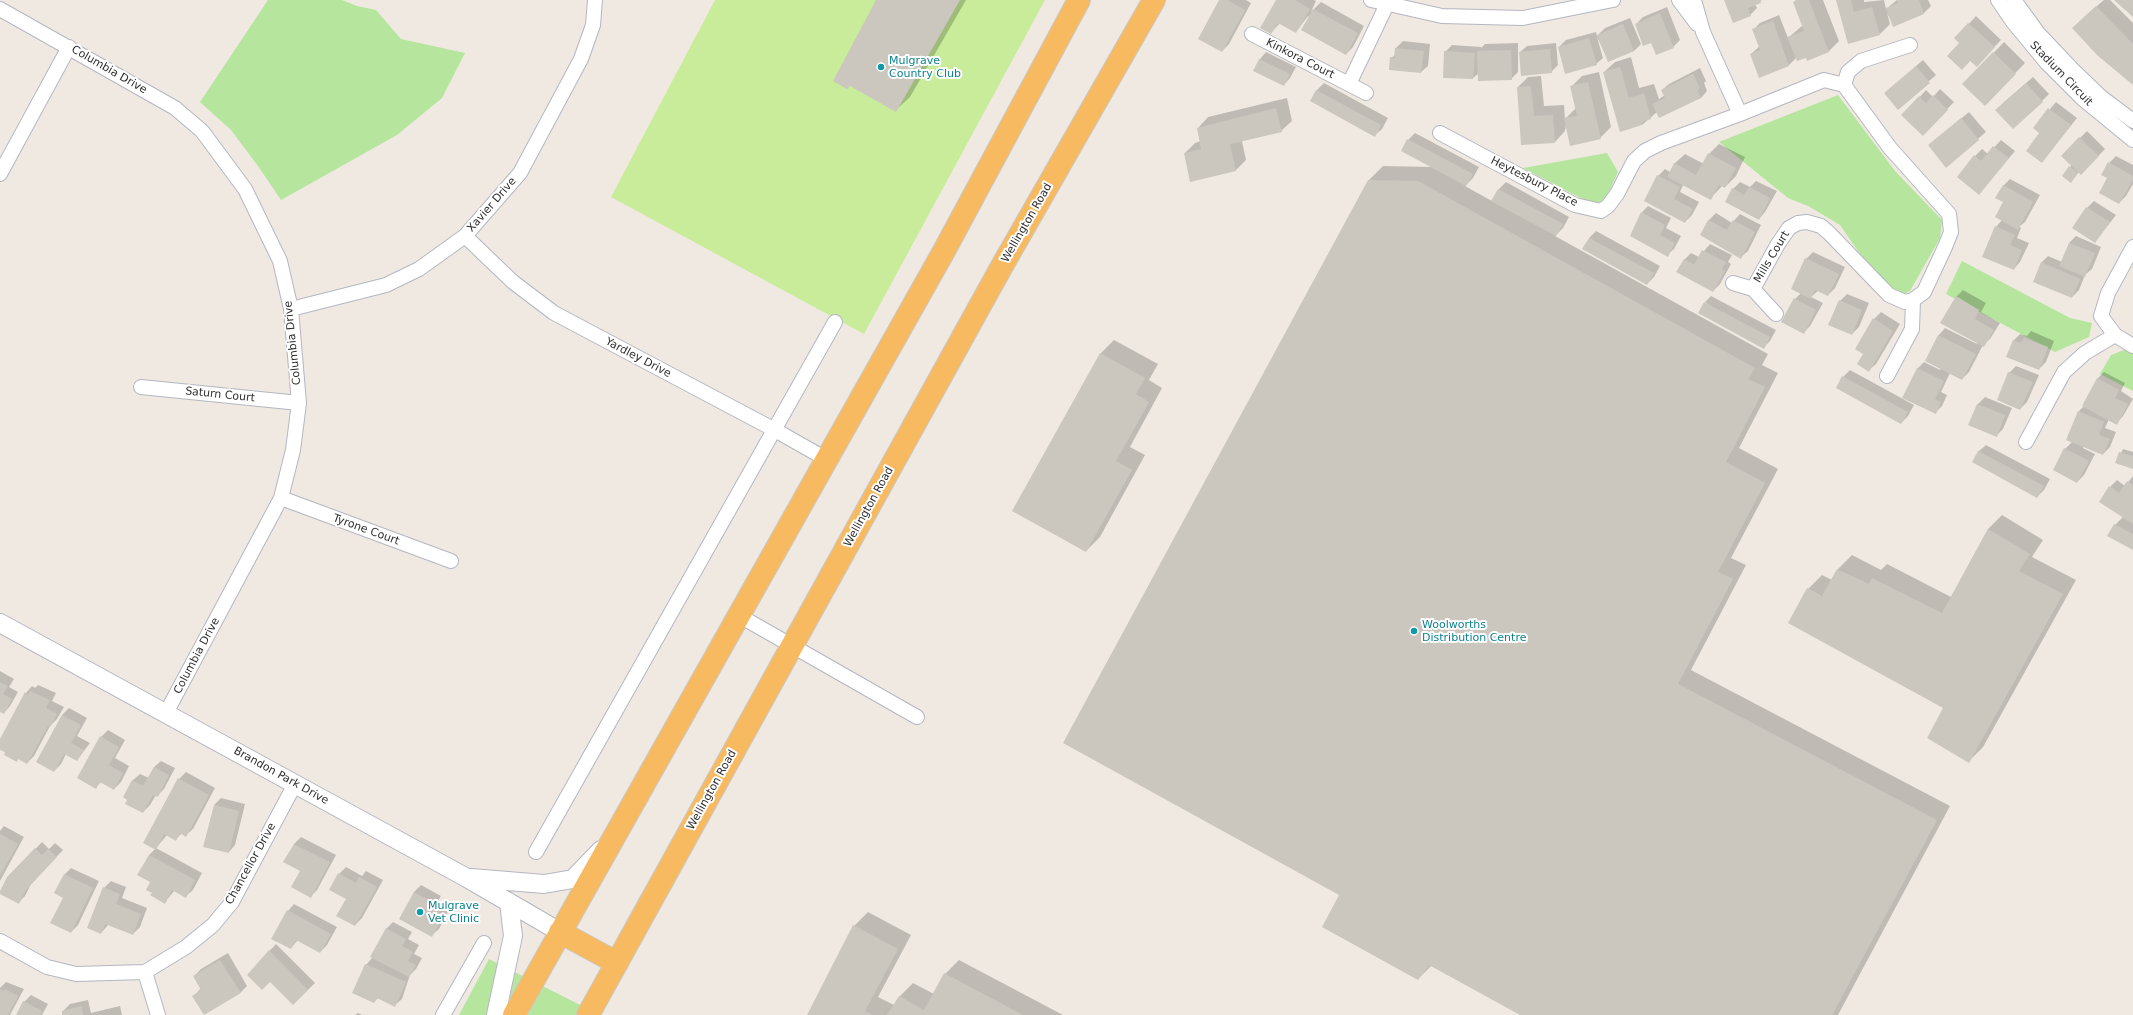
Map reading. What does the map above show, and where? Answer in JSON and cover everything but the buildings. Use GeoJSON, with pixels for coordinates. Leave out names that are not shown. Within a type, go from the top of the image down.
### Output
{"type":"FeatureCollection","features":[{"type":"Feature","properties":{"kind":"highway"},"geometry":{"type":"LineString","coordinates":[[514,1015],[944,251],[1079,0]]}},
{"type":"Feature","properties":{"kind":"highway","name":"Wellington Road"},"geometry":{"type":"LineString","coordinates":[[588,1015],[1002,266],[1154,0]]}},
{"type":"Feature","properties":{"kind":"highway"},"geometry":{"type":"LineString","coordinates":[[560,932],[616,963]]}},
{"type":"Feature","properties":{"kind":"street","name":"Xavier Drive"},"geometry":{"type":"LineString","coordinates":[[291,309],[386,286],[419,269],[464,236],[520,173],[581,59],[593,25],[595,0]]}},
{"type":"Feature","properties":{"kind":"street"},"geometry":{"type":"LineString","coordinates":[[1371,0],[1442,16],[1523,18],[1613,0]]}},
{"type":"Feature","properties":{"kind":"street"},"geometry":{"type":"LineString","coordinates":[[1679,0],[1703,32]]}},
{"type":"Feature","properties":{"kind":"street"},"geometry":{"type":"LineString","coordinates":[[1694,0],[1703,32],[1740,114],[1824,80],[1844,85],[1890,148],[1949,214],[1951,232],[1924,292],[1913,300],[1912,329],[1887,376]]}},
{"type":"Feature","properties":{"kind":"street","name":"Stadium Circuit"},"geometry":{"type":"LineString","coordinates":[[1998,0],[2013,22],[2046,62],[2083,99],[2133,140]]}},
{"type":"Feature","properties":{"kind":"street","name":"Stadium Circuit"},"geometry":{"type":"LineString","coordinates":[[2014,0],[2038,33],[2073,70],[2101,97],[2133,121]]}},
{"type":"Feature","properties":{"kind":"street"},"geometry":{"type":"LineString","coordinates":[[1349,84],[1389,3]]}},
{"type":"Feature","properties":{"kind":"street","name":"Columbia Drive"},"geometry":{"type":"LineString","coordinates":[[0,9],[175,108],[202,131],[246,189],[280,261],[291,309],[299,404],[294,450],[281,498],[166,713]]}},
{"type":"Feature","properties":{"kind":"street","name":"Kinkora Court"},"geometry":{"type":"LineString","coordinates":[[1252,34],[1366,93]]}},
{"type":"Feature","properties":{"kind":"street"},"geometry":{"type":"LineString","coordinates":[[1844,85],[1848,72],[1861,61],[1910,46]]}},
{"type":"Feature","properties":{"kind":"street"},"geometry":{"type":"LineString","coordinates":[[0,174],[69,47]]}},
{"type":"Feature","properties":{"kind":"street","name":"Heytesbury Place"},"geometry":{"type":"LineString","coordinates":[[1440,133],[1575,206],[1601,211],[1608,206],[1617,194],[1634,161],[1645,151],[1661,143],[1740,114]]}},
{"type":"Feature","properties":{"kind":"street","name":"Mills Court"},"geometry":{"type":"LineString","coordinates":[[1753,289],[1778,244],[1789,228],[1798,223],[1814,223],[1829,233],[1889,295],[1905,302],[1913,300]]}},
{"type":"Feature","properties":{"kind":"street","name":"Yardley Drive"},"geometry":{"type":"LineString","coordinates":[[464,236],[513,282],[554,313],[775,430],[826,459]]}},
{"type":"Feature","properties":{"kind":"street"},"geometry":{"type":"LineString","coordinates":[[2133,247],[2108,293],[2101,316],[2115,335],[2133,346]]}},
{"type":"Feature","properties":{"kind":"street","name":"Mills Court"},"geometry":{"type":"LineString","coordinates":[[1733,283],[1753,289],[1776,314]]}},
{"type":"Feature","properties":{"kind":"street"},"geometry":{"type":"LineString","coordinates":[[536,852],[835,322]]}},
{"type":"Feature","properties":{"kind":"street"},"geometry":{"type":"LineString","coordinates":[[2026,442],[2064,372],[2085,353],[2115,335]]}},
{"type":"Feature","properties":{"kind":"street","name":"Saturn Court"},"geometry":{"type":"LineString","coordinates":[[141,387],[299,404]]}},
{"type":"Feature","properties":{"kind":"street","name":"Tyrone Court"},"geometry":{"type":"LineString","coordinates":[[281,498],[451,561]]}},
{"type":"Feature","properties":{"kind":"street"},"geometry":{"type":"LineString","coordinates":[[738,615],[917,717]]}},
{"type":"Feature","properties":{"kind":"street","name":"Brandon Park Drive"},"geometry":{"type":"LineString","coordinates":[[0,623],[467,878],[560,932]]}},
{"type":"Feature","properties":{"kind":"street","name":"Chancellor Drive"},"geometry":{"type":"LineString","coordinates":[[0,941],[46,967],[76,974],[145,972],[186,947],[213,925],[232,902],[295,784]]}},
{"type":"Feature","properties":{"kind":"street"},"geometry":{"type":"LineString","coordinates":[[467,878],[544,884],[573,879],[613,838]]}},
{"type":"Feature","properties":{"kind":"street"},"geometry":{"type":"LineString","coordinates":[[496,1015],[513,936],[509,902]]}},
{"type":"Feature","properties":{"kind":"street"},"geometry":{"type":"LineString","coordinates":[[443,1015],[484,943]]}},
{"type":"Feature","properties":{"kind":"street"},"geometry":{"type":"LineString","coordinates":[[145,972],[158,1015]]}},
{"type":"Feature","properties":{"kind":"green space"},"geometry":{"type":"Polygon","coordinates":[[[268,0],[342,0],[357,6],[376,10],[401,39],[465,53],[442,98],[397,135],[281,200],[231,130],[200,102],[268,0]]]}},
{"type":"Feature","properties":{"kind":"green space"},"geometry":{"type":"Polygon","coordinates":[[[715,0],[1045,0],[864,334],[611,197],[715,0]]]}},
{"type":"Feature","properties":{"kind":"green space"},"geometry":{"type":"Polygon","coordinates":[[[1838,95],[1895,171],[1942,220],[1940,238],[1910,291],[1899,296],[1880,283],[1840,225],[1808,206],[1788,198],[1719,142],[1838,95]]]}},
{"type":"Feature","properties":{"kind":"green space"},"geometry":{"type":"Polygon","coordinates":[[[1607,153],[1618,172],[1607,196],[1600,202],[1592,204],[1523,168],[1607,153]]]}},
{"type":"Feature","properties":{"kind":"green space"},"geometry":{"type":"Polygon","coordinates":[[[1962,261],[2070,318],[2092,323],[2089,337],[2055,352],[1946,294],[1962,261]]]}},
{"type":"Feature","properties":{"kind":"green space"},"geometry":{"type":"Polygon","coordinates":[[[2124,350],[2133,353],[2133,391],[2100,374],[2111,355],[2124,350]]]}},
{"type":"Feature","properties":{"kind":"green space"},"geometry":{"type":"Polygon","coordinates":[[[489,959],[600,1015],[459,1015],[489,959]]]}},
{"type":"Feature","properties":{"kind":"place","name":"Mulgrave Country Club"},"geometry":{"type":"Point","coordinates":[881,67]}},
{"type":"Feature","properties":{"kind":"place","name":"Woolworths Distribution Centre"},"geometry":{"type":"Point","coordinates":[1414,631]}},
{"type":"Feature","properties":{"kind":"place","name":"Mulgrave Vet Clinic"},"geometry":{"type":"Point","coordinates":[420,912]}}]}
